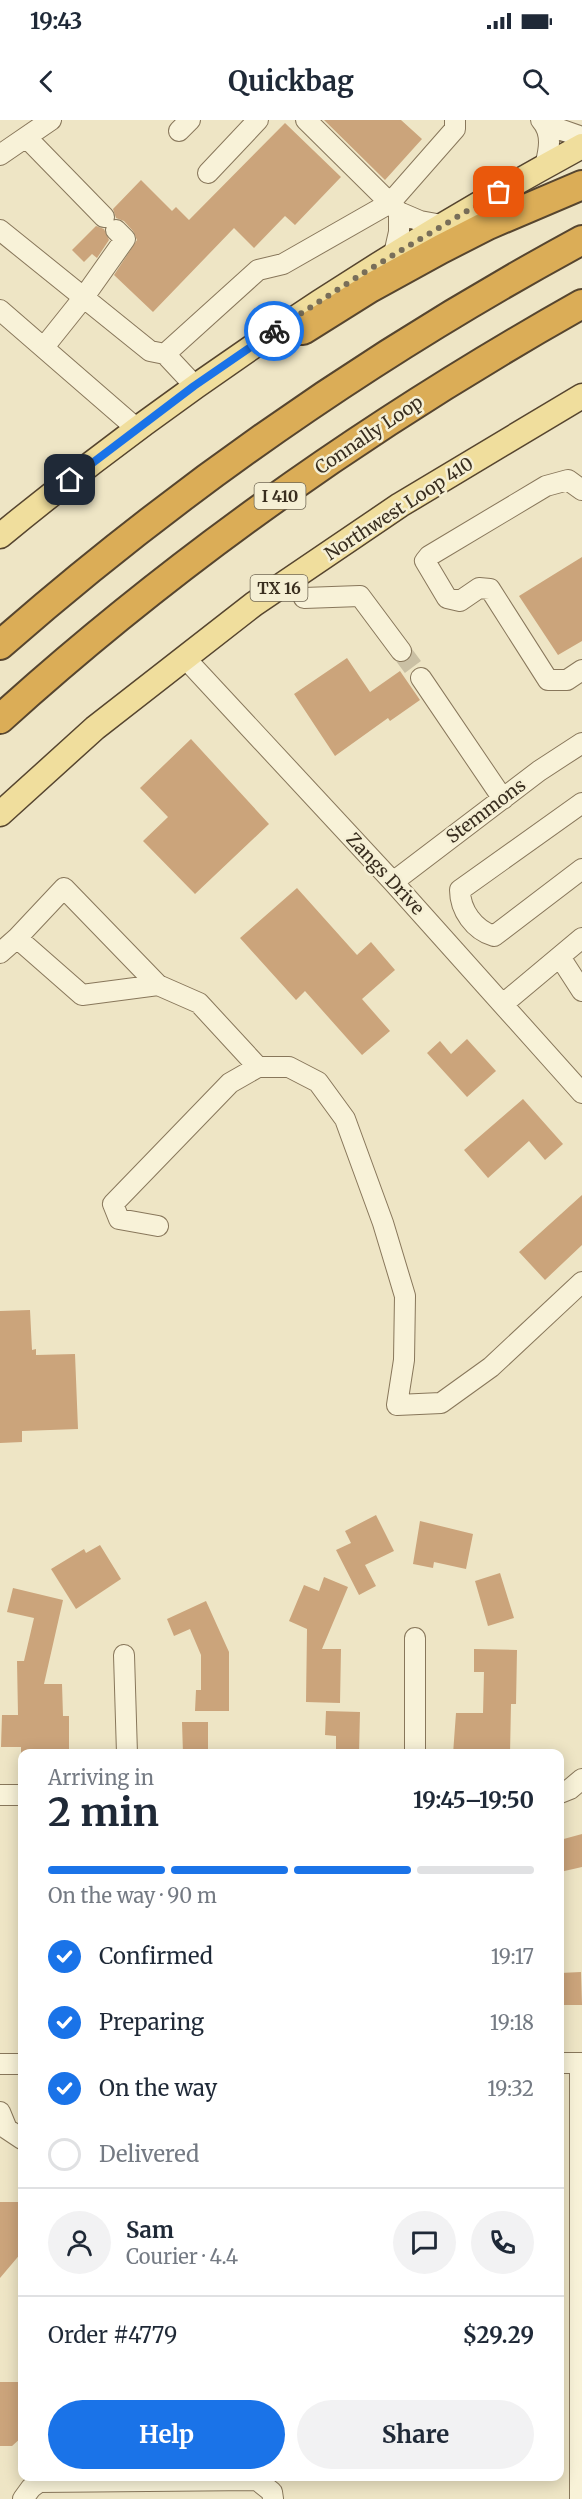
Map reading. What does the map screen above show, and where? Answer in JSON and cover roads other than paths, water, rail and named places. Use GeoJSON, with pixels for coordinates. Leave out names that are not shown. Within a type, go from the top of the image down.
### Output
{"type":"FeatureCollection","features":[{"type":"Feature","properties":{"kind":"highway"},"geometry":{"type":"LineString","coordinates":[[276,330],[303,330],[370,288],[441,249],[518,212],[582,185]]}},
{"type":"Feature","properties":{"kind":"highway"},"geometry":{"type":"LineString","coordinates":[[0,645],[148,524],[295,416],[438,323],[582,240]]}},
{"type":"Feature","properties":{"kind":"highway","name":"Connally Loop"},"geometry":{"type":"LineString","coordinates":[[0,719],[134,606],[299,482],[441,387],[582,304]]}},
{"type":"Feature","properties":{"kind":"main road"},"geometry":{"type":"LineString","coordinates":[[0,536],[136,428],[276,330],[442,225],[582,146]]}},
{"type":"Feature","properties":{"kind":"main road","name":"Northwest Loop 410"},"geometry":{"type":"LineString","coordinates":[[0,814],[95,728],[254,604],[400,505],[582,396]]}},
{"type":"Feature","properties":{"kind":"street"},"geometry":{"type":"LineString","coordinates":[[0,155],[51,120]]}},
{"type":"Feature","properties":{"kind":"street"},"geometry":{"type":"LineString","coordinates":[[208,173],[258,120]]}},
{"type":"Feature","properties":{"kind":"street"},"geometry":{"type":"LineString","coordinates":[[306,120],[395,208],[420,221],[442,225]]}},
{"type":"Feature","properties":{"kind":"street"},"geometry":{"type":"LineString","coordinates":[[165,354],[258,270],[282,264],[395,208],[455,129],[455,120]]}},
{"type":"Feature","properties":{"kind":"street"},"geometry":{"type":"LineString","coordinates":[[543,122],[582,137]]}},
{"type":"Feature","properties":{"kind":"street"},"geometry":{"type":"LineString","coordinates":[[543,122],[550,147],[545,166]]}},
{"type":"Feature","properties":{"kind":"street"},"geometry":{"type":"LineString","coordinates":[[27,138],[125,239],[84,297],[44,347]]}},
{"type":"Feature","properties":{"kind":"street"},"geometry":{"type":"LineString","coordinates":[[394,254],[399,232],[395,208]]}},
{"type":"Feature","properties":{"kind":"street"},"geometry":{"type":"LineString","coordinates":[[0,230],[150,351],[165,354],[194,386]]}},
{"type":"Feature","properties":{"kind":"street"},"geometry":{"type":"LineString","coordinates":[[0,310],[136,428]]}},
{"type":"Feature","properties":{"kind":"street"},"geometry":{"type":"LineString","coordinates":[[582,490],[568,480],[546,486],[429,556],[425,561],[447,598],[460,601],[479,588],[490,589],[548,680],[567,680],[582,670]]}},
{"type":"Feature","properties":{"kind":"street"},"geometry":{"type":"LineString","coordinates":[[304,598],[360,597],[401,651]]}},
{"type":"Feature","properties":{"kind":"street","name":"Zangs Drive"},"geometry":{"type":"LineString","coordinates":[[185,658],[393,882],[582,1093]]}},
{"type":"Feature","properties":{"kind":"street"},"geometry":{"type":"LineString","coordinates":[[421,678],[503,799]]}},
{"type":"Feature","properties":{"kind":"street","name":"Stemmons"},"geometry":{"type":"LineString","coordinates":[[393,882],[503,799],[580,748]]}},
{"type":"Feature","properties":{"kind":"street"},"geometry":{"type":"LineString","coordinates":[[582,803],[460,890],[460,904],[481,932],[494,936],[582,869]]}},
{"type":"Feature","properties":{"kind":"street"},"geometry":{"type":"LineString","coordinates":[[0,953],[18,938],[64,888],[158,985],[199,1003],[258,1067]]}},
{"type":"Feature","properties":{"kind":"street"},"geometry":{"type":"LineString","coordinates":[[18,938],[82,995],[158,985]]}},
{"type":"Feature","properties":{"kind":"street"},"geometry":{"type":"LineString","coordinates":[[503,1004],[582,938]]}},
{"type":"Feature","properties":{"kind":"street"},"geometry":{"type":"LineString","coordinates":[[560,957],[582,991]]}},
{"type":"Feature","properties":{"kind":"street"},"geometry":{"type":"LineString","coordinates":[[158,1226],[119,1219],[113,1204],[230,1083],[258,1067],[289,1067],[318,1082],[345,1119],[383,1223],[405,1296],[404,1360],[397,1405],[441,1403],[492,1367],[582,1282]]}},
{"type":"Feature","properties":{"kind":"street"},"geometry":{"type":"LineString","coordinates":[[414,1749],[415,1638]]}},
{"type":"Feature","properties":{"kind":"street"},"geometry":{"type":"LineString","coordinates":[[124,1655],[127,1749]]}},
{"type":"Feature","properties":{"kind":"street"},"geometry":{"type":"LineString","coordinates":[[564,1791],[582,1779]]}},
{"type":"Feature","properties":{"kind":"street"},"geometry":{"type":"LineString","coordinates":[[0,1795],[18,1795]]}},
{"type":"Feature","properties":{"kind":"street"},"geometry":{"type":"LineString","coordinates":[[564,2063],[581,2063],[580,2499]]}},
{"type":"Feature","properties":{"kind":"street"},"geometry":{"type":"LineString","coordinates":[[0,2064],[18,2064]]}},
{"type":"Feature","properties":{"kind":"street"},"geometry":{"type":"LineString","coordinates":[[0,2112],[7,2129],[18,2136]]}},
{"type":"Feature","properties":{"kind":"street"},"geometry":{"type":"LineString","coordinates":[[23,2499],[39,2482],[110,2481]]}},
{"type":"Feature","properties":{"kind":"street"},"geometry":{"type":"LineString","coordinates":[[257,2481],[272,2492],[273,2499]]}},
{"type":"Feature","properties":{"kind":"tunnel"},"geometry":{"type":"LineString","coordinates":[[401,651],[421,678]]}}]}
